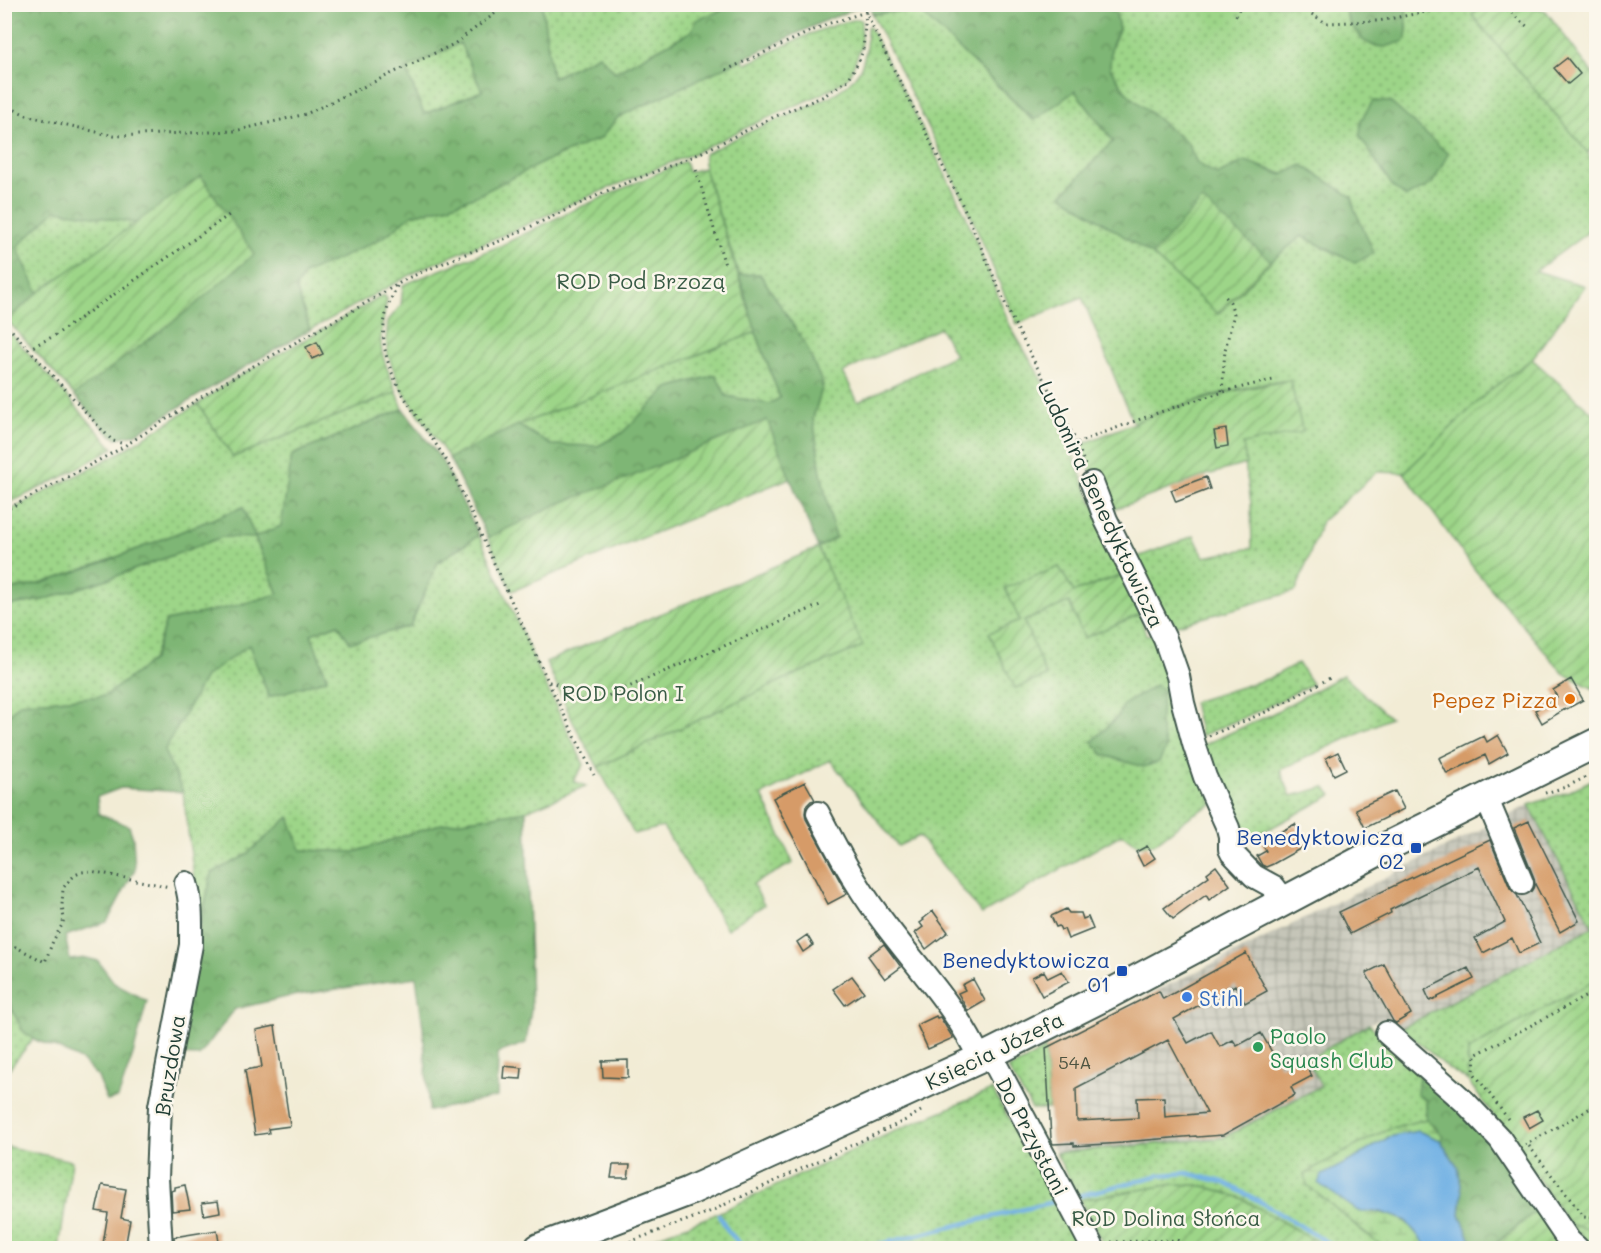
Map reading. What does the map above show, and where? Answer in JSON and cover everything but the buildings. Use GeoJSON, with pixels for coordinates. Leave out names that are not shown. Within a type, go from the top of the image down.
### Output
{"type":"FeatureCollection","features":[{"type":"Feature","properties":{"kind":"main road","name":"Księcia Józefa"},"geometry":{"type":"LineString","coordinates":[[539,1248],[687,1192],[985,1056],[1284,900],[1596,743]]}},
{"type":"Feature","properties":{"kind":"street","name":"Ludomira Benedyktowicza"},"geometry":{"type":"LineString","coordinates":[[1092,483],[1106,520],[1165,639],[1178,676],[1194,744],[1205,777],[1228,828],[1230,849],[1254,876],[1274,888],[1284,900]]}},
{"type":"Feature","properties":{"kind":"street"},"geometry":{"type":"LineString","coordinates":[[1486,797],[1522,883]]}},
{"type":"Feature","properties":{"kind":"street","name":"Do Przystani"},"geometry":{"type":"LineString","coordinates":[[818,813],[836,848],[878,914],[985,1056],[1097,1245]]}},
{"type":"Feature","properties":{"kind":"street","name":"Bruzdowa"},"geometry":{"type":"LineString","coordinates":[[161,1248],[157,1178],[160,1106],[191,945],[187,887]]}},
{"type":"Feature","properties":{"kind":"street"},"geometry":{"type":"LineString","coordinates":[[1387,1033],[1465,1102],[1500,1139],[1569,1241],[1577,1248]]}},
{"type":"Feature","properties":{"kind":"path"},"geometry":{"type":"LineString","coordinates":[[4,105],[29,116],[114,136],[235,131],[306,114],[454,44],[510,4]]}},
{"type":"Feature","properties":{"kind":"path","name":"Ludomira Benedyktowicza"},"geometry":{"type":"LineString","coordinates":[[865,4],[866,12],[966,212],[1011,317],[1077,443],[1092,483]]}},
{"type":"Feature","properties":{"kind":"path"},"geometry":{"type":"LineString","coordinates":[[1236,16],[1241,4]]}},
{"type":"Feature","properties":{"kind":"path"},"geometry":{"type":"LineString","coordinates":[[1290,4],[1326,23],[1378,21],[1467,4]]}},
{"type":"Feature","properties":{"kind":"path"},"geometry":{"type":"LineString","coordinates":[[1472,4],[1504,6],[1529,28]]}},
{"type":"Feature","properties":{"kind":"path"},"geometry":{"type":"LineString","coordinates":[[4,511],[141,437],[225,382],[398,284],[430,268],[500,241],[611,189],[692,156],[824,96],[848,80],[860,61],[866,12],[826,24],[726,70]]}},
{"type":"Feature","properties":{"kind":"path"},"geometry":{"type":"LineString","coordinates":[[696,170],[725,265]]}},
{"type":"Feature","properties":{"kind":"path"},"geometry":{"type":"LineString","coordinates":[[28,349],[54,336],[229,215]]}},
{"type":"Feature","properties":{"kind":"path"},"geometry":{"type":"LineString","coordinates":[[398,284],[387,309],[384,349],[401,394],[443,453],[594,775]]}},
{"type":"Feature","properties":{"kind":"path"},"geometry":{"type":"LineString","coordinates":[[1222,392],[1225,350],[1234,314],[1230,302],[1224,295]]}},
{"type":"Feature","properties":{"kind":"path"},"geometry":{"type":"LineString","coordinates":[[4,322],[103,432],[113,441],[127,444]]}},
{"type":"Feature","properties":{"kind":"path"},"geometry":{"type":"LineString","coordinates":[[1077,443],[1177,405],[1273,380]]}},
{"type":"Feature","properties":{"kind":"path"},"geometry":{"type":"LineString","coordinates":[[549,682],[590,702],[820,604]]}},
{"type":"Feature","properties":{"kind":"path"},"geometry":{"type":"LineString","coordinates":[[1194,744],[1268,711],[1332,677]]}},
{"type":"Feature","properties":{"kind":"path"},"geometry":{"type":"LineString","coordinates":[[4,941],[45,962],[64,919],[63,888],[82,872],[104,873],[187,887]]}},
{"type":"Feature","properties":{"kind":"path"},"geometry":{"type":"LineString","coordinates":[[1514,1126],[1474,1073],[1475,1055],[1596,992]]}},
{"type":"Feature","properties":{"kind":"path"},"geometry":{"type":"LineString","coordinates":[[1518,1149],[1596,1105]]}},
{"type":"Feature","properties":{"kind":"path"},"geometry":{"type":"LineString","coordinates":[[614,1248],[728,1203],[906,1120],[924,1108]]}},
{"type":"Feature","properties":{"kind":"path"},"geometry":{"type":"LineString","coordinates":[[1527,1143],[1584,1217],[1596,1216]]}},
{"type":"Feature","properties":{"kind":"path"},"geometry":{"type":"LineString","coordinates":[[1097,1245],[1177,1240],[1190,1248]]}},
{"type":"Feature","properties":{"kind":"shaded area"},"geometry":{"type":"Polygon","coordinates":[[[1529,805],[1593,927],[1393,1033],[1377,1020],[1369,1024],[1307,1060],[1321,1085],[1223,1138],[1056,1153],[1051,1144],[1046,1049],[1160,989],[1529,805]]]}},
{"type":"Feature","properties":{"kind":"green space"},"geometry":{"type":"Polygon","coordinates":[[[4,5],[542,5],[552,78],[599,55],[615,72],[692,31],[696,20],[736,5],[858,5],[857,8],[618,117],[601,138],[546,161],[476,196],[449,206],[412,215],[384,237],[305,273],[296,287],[310,330],[135,434],[116,438],[107,432],[74,395],[191,308],[254,254],[201,176],[137,223],[56,210],[17,247],[38,293],[7,320],[4,317],[4,5]],[[460,43],[406,69],[424,114],[482,91],[460,43]]]}},
{"type":"Feature","properties":{"kind":"green space"},"geometry":{"type":"Polygon","coordinates":[[[542,5],[736,5],[697,20],[692,31],[615,72],[599,55],[552,78],[542,5]]]}},
{"type":"Feature","properties":{"kind":"green space"},"geometry":{"type":"Polygon","coordinates":[[[870,5],[1105,5],[1116,14],[1119,29],[1111,48],[1110,68],[1127,93],[1188,144],[1197,163],[1217,175],[1245,161],[1282,175],[1302,165],[1352,197],[1354,208],[1374,253],[1355,263],[1302,236],[1271,261],[1202,201],[1152,255],[1062,195],[1113,141],[1075,91],[1034,120],[918,10],[872,14],[870,5]]]}},
{"type":"Feature","properties":{"kind":"green space"},"geometry":{"type":"Polygon","coordinates":[[[1105,5],[1343,5],[1350,24],[1407,31],[1406,5],[1484,5],[1472,15],[1588,153],[1596,170],[1596,194],[1588,232],[1536,271],[1585,286],[1532,359],[1489,391],[1404,473],[1377,472],[1322,521],[1296,591],[1167,628],[1135,558],[1194,536],[1204,557],[1252,548],[1251,503],[1242,444],[1290,380],[1251,386],[1211,396],[1135,422],[1132,420],[1082,297],[1017,324],[965,202],[872,14],[918,9],[1033,120],[1075,91],[1113,141],[1062,195],[1152,255],[1218,314],[1271,261],[1302,236],[1355,263],[1373,253],[1354,208],[1352,197],[1245,161],[1217,175],[1197,163],[1188,144],[1126,93],[1110,68],[1111,48],[1119,29],[1116,14],[1105,5]]]}},
{"type":"Feature","properties":{"kind":"green space"},"geometry":{"type":"Polygon","coordinates":[[[1343,5],[1406,5],[1405,41],[1385,47],[1374,46],[1364,41],[1350,24],[1343,5]]]}},
{"type":"Feature","properties":{"kind":"green space"},"geometry":{"type":"Polygon","coordinates":[[[1484,5],[1528,5],[1546,11],[1596,78],[1596,145],[1588,153],[1472,15],[1484,5]]]}},
{"type":"Feature","properties":{"kind":"green space"},"geometry":{"type":"Polygon","coordinates":[[[861,20],[861,47],[849,76],[822,94],[692,154],[423,268],[310,330],[296,287],[305,273],[412,215],[449,206],[601,138],[618,117],[742,59],[746,64],[815,32],[861,20]]]}},
{"type":"Feature","properties":{"kind":"green space"},"geometry":{"type":"Polygon","coordinates":[[[869,26],[905,94],[966,216],[1011,328],[1038,373],[1063,423],[1079,472],[1126,574],[1074,592],[1006,588],[1020,621],[990,633],[1015,688],[1046,676],[1024,621],[1069,601],[1084,638],[1140,614],[1146,635],[1155,634],[1213,804],[1192,815],[1154,844],[1139,845],[1122,834],[982,914],[919,836],[898,846],[830,760],[762,795],[793,863],[753,884],[764,905],[727,929],[663,827],[634,834],[598,767],[787,678],[862,646],[818,548],[835,538],[821,473],[813,418],[823,385],[760,274],[739,275],[704,168],[704,154],[748,132],[823,100],[845,87],[861,68],[866,47],[867,27],[869,26]],[[940,328],[843,372],[858,402],[955,355],[940,328]]]}},
{"type":"Feature","properties":{"kind":"green space"},"geometry":{"type":"Polygon","coordinates":[[[460,42],[482,91],[424,114],[406,69],[460,42]]]}},
{"type":"Feature","properties":{"kind":"green space"},"geometry":{"type":"Polygon","coordinates":[[[1373,101],[1390,102],[1448,154],[1432,184],[1406,197],[1393,187],[1360,137],[1361,120],[1373,101]]]}},
{"type":"Feature","properties":{"kind":"green space","name":"ROD Pod Brzozą"},"geometry":{"type":"Polygon","coordinates":[[[685,161],[688,172],[704,168],[756,332],[518,425],[449,458],[400,387],[388,355],[386,339],[388,321],[401,305],[403,285],[502,245],[567,213],[685,161]]]}},
{"type":"Feature","properties":{"kind":"green space"},"geometry":{"type":"Polygon","coordinates":[[[201,176],[254,254],[191,308],[74,395],[7,320],[38,293],[201,176]]]}},
{"type":"Feature","properties":{"kind":"green space"},"geometry":{"type":"Polygon","coordinates":[[[1202,200],[1271,261],[1218,314],[1152,255],[1202,200]]]}},
{"type":"Feature","properties":{"kind":"green space"},"geometry":{"type":"Polygon","coordinates":[[[56,209],[137,223],[38,293],[16,247],[56,209]]]}},
{"type":"Feature","properties":{"kind":"green space"},"geometry":{"type":"Polygon","coordinates":[[[760,274],[805,343],[823,385],[813,418],[821,473],[835,538],[818,548],[767,420],[628,478],[558,504],[488,538],[449,458],[518,425],[551,445],[598,446],[622,433],[668,388],[716,375],[726,396],[769,404],[780,398],[756,332],[739,275],[760,274]]]}},
{"type":"Feature","properties":{"kind":"green space"},"geometry":{"type":"Polygon","coordinates":[[[384,295],[387,299],[381,346],[397,392],[233,457],[198,404],[229,382],[384,295]]]}},
{"type":"Feature","properties":{"kind":"green space"},"geometry":{"type":"Polygon","coordinates":[[[5,327],[113,448],[64,476],[5,505],[5,327]]]}},
{"type":"Feature","properties":{"kind":"green space"},"geometry":{"type":"Polygon","coordinates":[[[756,332],[780,398],[769,404],[726,396],[716,375],[668,388],[622,433],[598,446],[551,445],[518,425],[756,332]]]}},
{"type":"Feature","properties":{"kind":"green space"},"geometry":{"type":"Polygon","coordinates":[[[1532,359],[1596,416],[1596,690],[1564,674],[1475,570],[1404,473],[1489,391],[1532,359]]]}},
{"type":"Feature","properties":{"kind":"green space"},"geometry":{"type":"Polygon","coordinates":[[[1290,380],[1303,432],[1243,444],[1246,464],[1207,475],[1106,511],[1080,445],[1161,412],[1234,391],[1290,380]]]}},
{"type":"Feature","properties":{"kind":"green space"},"geometry":{"type":"Polygon","coordinates":[[[397,392],[403,409],[292,455],[282,526],[255,538],[278,594],[166,621],[153,660],[105,696],[20,703],[5,719],[5,606],[43,600],[114,577],[222,537],[255,537],[242,508],[107,561],[43,583],[5,591],[5,513],[119,453],[198,404],[233,457],[397,392]]]}},
{"type":"Feature","properties":{"kind":"green space"},"geometry":{"type":"Polygon","coordinates":[[[403,409],[441,459],[479,535],[438,562],[410,626],[350,643],[338,624],[311,634],[327,679],[269,697],[249,645],[205,677],[164,751],[183,792],[121,788],[97,797],[99,814],[129,826],[133,838],[135,869],[107,922],[65,936],[70,960],[86,958],[98,961],[115,984],[147,1001],[133,1055],[118,1098],[107,1101],[98,1077],[82,1061],[33,1039],[23,1031],[5,995],[5,719],[20,703],[105,696],[153,660],[166,621],[278,594],[255,538],[222,537],[114,577],[43,600],[5,606],[5,591],[43,583],[107,561],[243,507],[255,537],[281,526],[292,455],[403,409]]]}},
{"type":"Feature","properties":{"kind":"green space"},"geometry":{"type":"Polygon","coordinates":[[[767,420],[790,478],[512,591],[488,538],[558,504],[628,478],[767,420]]]}},
{"type":"Feature","properties":{"kind":"green space"},"geometry":{"type":"Polygon","coordinates":[[[479,535],[538,669],[584,765],[573,781],[586,786],[526,811],[437,825],[355,852],[301,850],[289,817],[245,856],[212,873],[200,925],[183,792],[164,751],[205,677],[249,644],[269,697],[327,678],[311,634],[338,624],[410,626],[438,562],[479,535]]]}},
{"type":"Feature","properties":{"kind":"green space","name":"ROD Polon I"},"geometry":{"type":"Polygon","coordinates":[[[818,548],[863,646],[787,678],[598,767],[573,722],[546,662],[818,548]]]}},
{"type":"Feature","properties":{"kind":"green space"},"geometry":{"type":"Polygon","coordinates":[[[1059,567],[1074,592],[1126,574],[1140,614],[1084,638],[1069,602],[1024,621],[1046,676],[1015,688],[989,633],[1020,621],[1005,588],[1059,567]]]}},
{"type":"Feature","properties":{"kind":"green space"},"geometry":{"type":"Polygon","coordinates":[[[1298,663],[1312,684],[1263,709],[1201,736],[1193,702],[1270,678],[1298,663]]]}},
{"type":"Feature","properties":{"kind":"green space"},"geometry":{"type":"Polygon","coordinates":[[[1343,675],[1390,718],[1280,770],[1291,796],[1325,787],[1332,795],[1232,849],[1201,746],[1268,716],[1343,675]]]}},
{"type":"Feature","properties":{"kind":"green space"},"geometry":{"type":"Polygon","coordinates":[[[1156,685],[1163,690],[1160,724],[1166,748],[1159,762],[1143,767],[1104,755],[1092,742],[1119,715],[1123,705],[1156,685]]]}},
{"type":"Feature","properties":{"kind":"green space"},"geometry":{"type":"Polygon","coordinates":[[[1596,778],[1596,980],[1468,1050],[1468,1081],[1449,1069],[1402,1028],[1593,927],[1529,805],[1567,792],[1596,778]]]}},
{"type":"Feature","properties":{"kind":"green space"},"geometry":{"type":"Polygon","coordinates":[[[526,811],[531,1010],[526,1043],[498,1053],[497,1097],[429,1111],[423,1027],[416,977],[291,996],[235,1009],[199,1056],[175,1055],[212,873],[245,856],[289,817],[301,850],[355,852],[437,825],[526,811]]]}},
{"type":"Feature","properties":{"kind":"green space"},"geometry":{"type":"Polygon","coordinates":[[[1596,980],[1596,1231],[1569,1224],[1468,1081],[1468,1050],[1596,980]]]}},
{"type":"Feature","properties":{"kind":"green space"},"geometry":{"type":"Polygon","coordinates":[[[4,995],[23,1031],[33,1039],[5,1074],[4,995]]]}},
{"type":"Feature","properties":{"kind":"green space"},"geometry":{"type":"Polygon","coordinates":[[[1369,1024],[1419,1076],[1427,1100],[1426,1119],[1388,1129],[1305,1175],[1355,1225],[1390,1248],[1327,1248],[1241,1198],[1204,1186],[1175,1184],[1080,1200],[1056,1153],[1223,1138],[1321,1086],[1307,1060],[1369,1024]]]}},
{"type":"Feature","properties":{"kind":"green space"},"geometry":{"type":"Polygon","coordinates":[[[1045,1048],[1049,1109],[1032,1109],[1008,1069],[1024,1062],[1045,1048]]]}},
{"type":"Feature","properties":{"kind":"green space"},"geometry":{"type":"Polygon","coordinates":[[[1419,1076],[1456,1104],[1501,1157],[1536,1211],[1496,1243],[1498,1248],[1474,1248],[1460,1214],[1462,1193],[1458,1167],[1440,1140],[1443,1136],[1426,1119],[1426,1100],[1417,1094],[1419,1076]]]}},
{"type":"Feature","properties":{"kind":"green space"},"geometry":{"type":"Polygon","coordinates":[[[992,1090],[1078,1241],[1048,1248],[628,1248],[711,1216],[897,1130],[992,1090]]]}},
{"type":"Feature","properties":{"kind":"green space"},"geometry":{"type":"Polygon","coordinates":[[[1426,1119],[1443,1136],[1440,1140],[1418,1131],[1389,1137],[1357,1157],[1358,1211],[1381,1213],[1399,1218],[1414,1229],[1428,1248],[1390,1248],[1378,1243],[1307,1185],[1305,1175],[1316,1167],[1388,1129],[1426,1119]]]}},
{"type":"Feature","properties":{"kind":"green space"},"geometry":{"type":"Polygon","coordinates":[[[5,1146],[72,1161],[59,1248],[5,1248],[5,1146]]]}},
{"type":"Feature","properties":{"kind":"green space","name":"ROD Dolina Słońca"},"geometry":{"type":"Polygon","coordinates":[[[1175,1184],[1204,1186],[1241,1198],[1327,1248],[1107,1248],[1080,1200],[1175,1184]]]}},
{"type":"Feature","properties":{"kind":"green space"},"geometry":{"type":"Polygon","coordinates":[[[1536,1211],[1564,1248],[1498,1248],[1496,1244],[1536,1211]]]}},
{"type":"Feature","properties":{"kind":"green space"},"geometry":{"type":"Polygon","coordinates":[[[1569,1224],[1596,1230],[1596,1248],[1593,1248],[1569,1224]]]}},
{"type":"Feature","properties":{"kind":"water"},"geometry":{"type":"Polygon","coordinates":[[[1418,1131],[1440,1140],[1458,1167],[1462,1193],[1460,1214],[1474,1248],[1428,1248],[1405,1220],[1381,1212],[1358,1211],[1318,1183],[1322,1175],[1389,1137],[1418,1131]]]}},
{"type":"Feature","properties":{"kind":"waterway"},"geometry":{"type":"LineString","coordinates":[[1074,1197],[1160,1175],[1187,1173],[1223,1182],[1337,1248]]}},
{"type":"Feature","properties":{"kind":"waterway"},"geometry":{"type":"LineString","coordinates":[[864,1248],[1053,1202]]}},
{"type":"Feature","properties":{"kind":"waterway"},"geometry":{"type":"LineString","coordinates":[[719,1215],[728,1231],[744,1248]]}},
{"type":"Feature","properties":{"kind":"place","name":"Pepez Pizza"},"geometry":{"type":"Point","coordinates":[1570,699]}},
{"type":"Feature","properties":{"kind":"place","name":"Benedyktowicza 02"},"geometry":{"type":"Point","coordinates":[1416,848]}},
{"type":"Feature","properties":{"kind":"place","name":"Benedyktowicza 01"},"geometry":{"type":"Point","coordinates":[1122,971]}},
{"type":"Feature","properties":{"kind":"place","name":"Stihl"},"geometry":{"type":"Point","coordinates":[1187,997]}},
{"type":"Feature","properties":{"kind":"place","name":"Paolo Squash Club"},"geometry":{"type":"Point","coordinates":[1258,1047]}}]}
